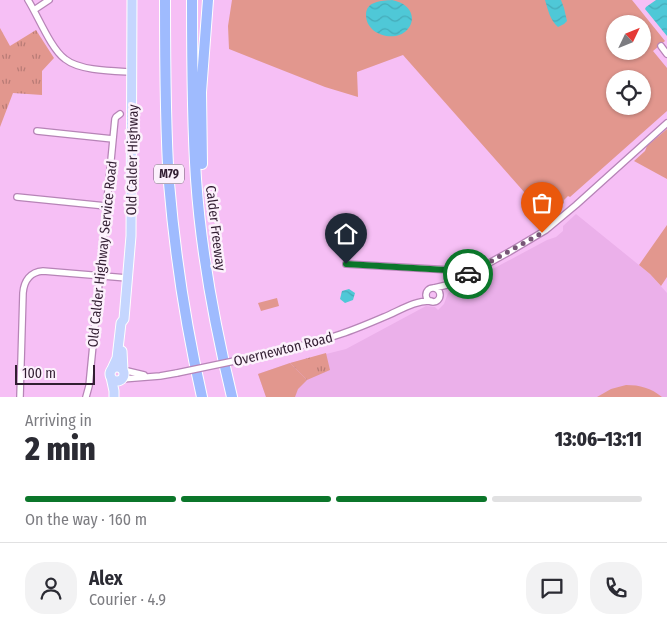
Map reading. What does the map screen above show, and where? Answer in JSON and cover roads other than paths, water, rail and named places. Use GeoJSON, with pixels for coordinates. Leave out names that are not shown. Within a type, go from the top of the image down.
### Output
{"type":"FeatureCollection","features":[{"type":"Feature","properties":{"kind":"highway","name":"M79"},"geometry":{"type":"LineString","coordinates":[[165,0],[166,122],[171,205],[185,308],[202,397]]}},
{"type":"Feature","properties":{"kind":"highway","name":"Calder Freeway"},"geometry":{"type":"LineString","coordinates":[[192,0],[196,181],[212,299],[232,397]]}},
{"type":"Feature","properties":{"kind":"highway"},"geometry":{"type":"LineString","coordinates":[[208,0],[202,85],[201,145],[204,213],[212,299]]}},
{"type":"Feature","properties":{"kind":"main road","name":"Old Calder Highway"},"geometry":{"type":"LineString","coordinates":[[118,397],[123,375],[122,355],[126,324],[124,319],[131,236],[132,0]]}},
{"type":"Feature","properties":{"kind":"main road","name":"Old Calder Highway"},"geometry":{"type":"LineString","coordinates":[[114,397],[111,374],[117,358],[121,323],[124,319]]}},
{"type":"Feature","properties":{"kind":"main road"},"geometry":{"type":"LineString","coordinates":[[111,374],[116,381],[123,375]]}},
{"type":"Feature","properties":{"kind":"street"},"geometry":{"type":"LineString","coordinates":[[28,0],[56,49],[65,60],[82,67],[132,72]]}},
{"type":"Feature","properties":{"kind":"street"},"geometry":{"type":"LineString","coordinates":[[34,10],[49,0]]}},
{"type":"Feature","properties":{"kind":"street"},"geometry":{"type":"LineString","coordinates":[[661,46],[667,54]]}},
{"type":"Feature","properties":{"kind":"street","name":"Old Calder Highway Service Road"},"geometry":{"type":"LineString","coordinates":[[86,397],[89,386],[115,118],[120,114]]}},
{"type":"Feature","properties":{"kind":"street"},"geometry":{"type":"LineString","coordinates":[[455,281],[430,289],[426,293],[427,298],[431,302],[437,300],[444,289],[455,281],[550,227],[667,123]]}},
{"type":"Feature","properties":{"kind":"street"},"geometry":{"type":"LineString","coordinates":[[37,131],[113,139]]}},
{"type":"Feature","properties":{"kind":"street"},"geometry":{"type":"LineString","coordinates":[[17,197],[106,206]]}},
{"type":"Feature","properties":{"kind":"street"},"geometry":{"type":"LineString","coordinates":[[346,264],[453,270],[455,281]]}},
{"type":"Feature","properties":{"kind":"street"},"geometry":{"type":"LineString","coordinates":[[20,397],[23,288],[26,280],[35,273],[43,271],[128,278]]}},
{"type":"Feature","properties":{"kind":"street"},"geometry":{"type":"LineString","coordinates":[[434,288],[438,290],[440,295]]}},
{"type":"Feature","properties":{"kind":"street","name":"Overnewton Road"},"geometry":{"type":"LineString","coordinates":[[411,305],[426,293]]}},
{"type":"Feature","properties":{"kind":"street","name":"Overnewton Road"},"geometry":{"type":"LineString","coordinates":[[123,375],[151,377],[177,373],[299,347],[364,326],[411,305],[426,301],[431,302]]}},
{"type":"Feature","properties":{"kind":"water"},"geometry":{"type":"Polygon","coordinates":[[[392,0],[401,3],[409,9],[412,16],[410,27],[402,34],[396,36],[382,35],[371,28],[367,22],[367,10],[371,4],[392,0]]]}},
{"type":"Feature","properties":{"kind":"water"},"geometry":{"type":"Polygon","coordinates":[[[545,0],[561,0],[567,21],[564,24],[558,27],[555,24],[545,0]]]}},
{"type":"Feature","properties":{"kind":"water"},"geometry":{"type":"Polygon","coordinates":[[[656,0],[667,0],[667,36],[645,9],[656,0]]]}},
{"type":"Feature","properties":{"kind":"water"},"geometry":{"type":"Polygon","coordinates":[[[349,289],[355,293],[353,300],[345,303],[340,299],[342,291],[349,289]]]}}]}
